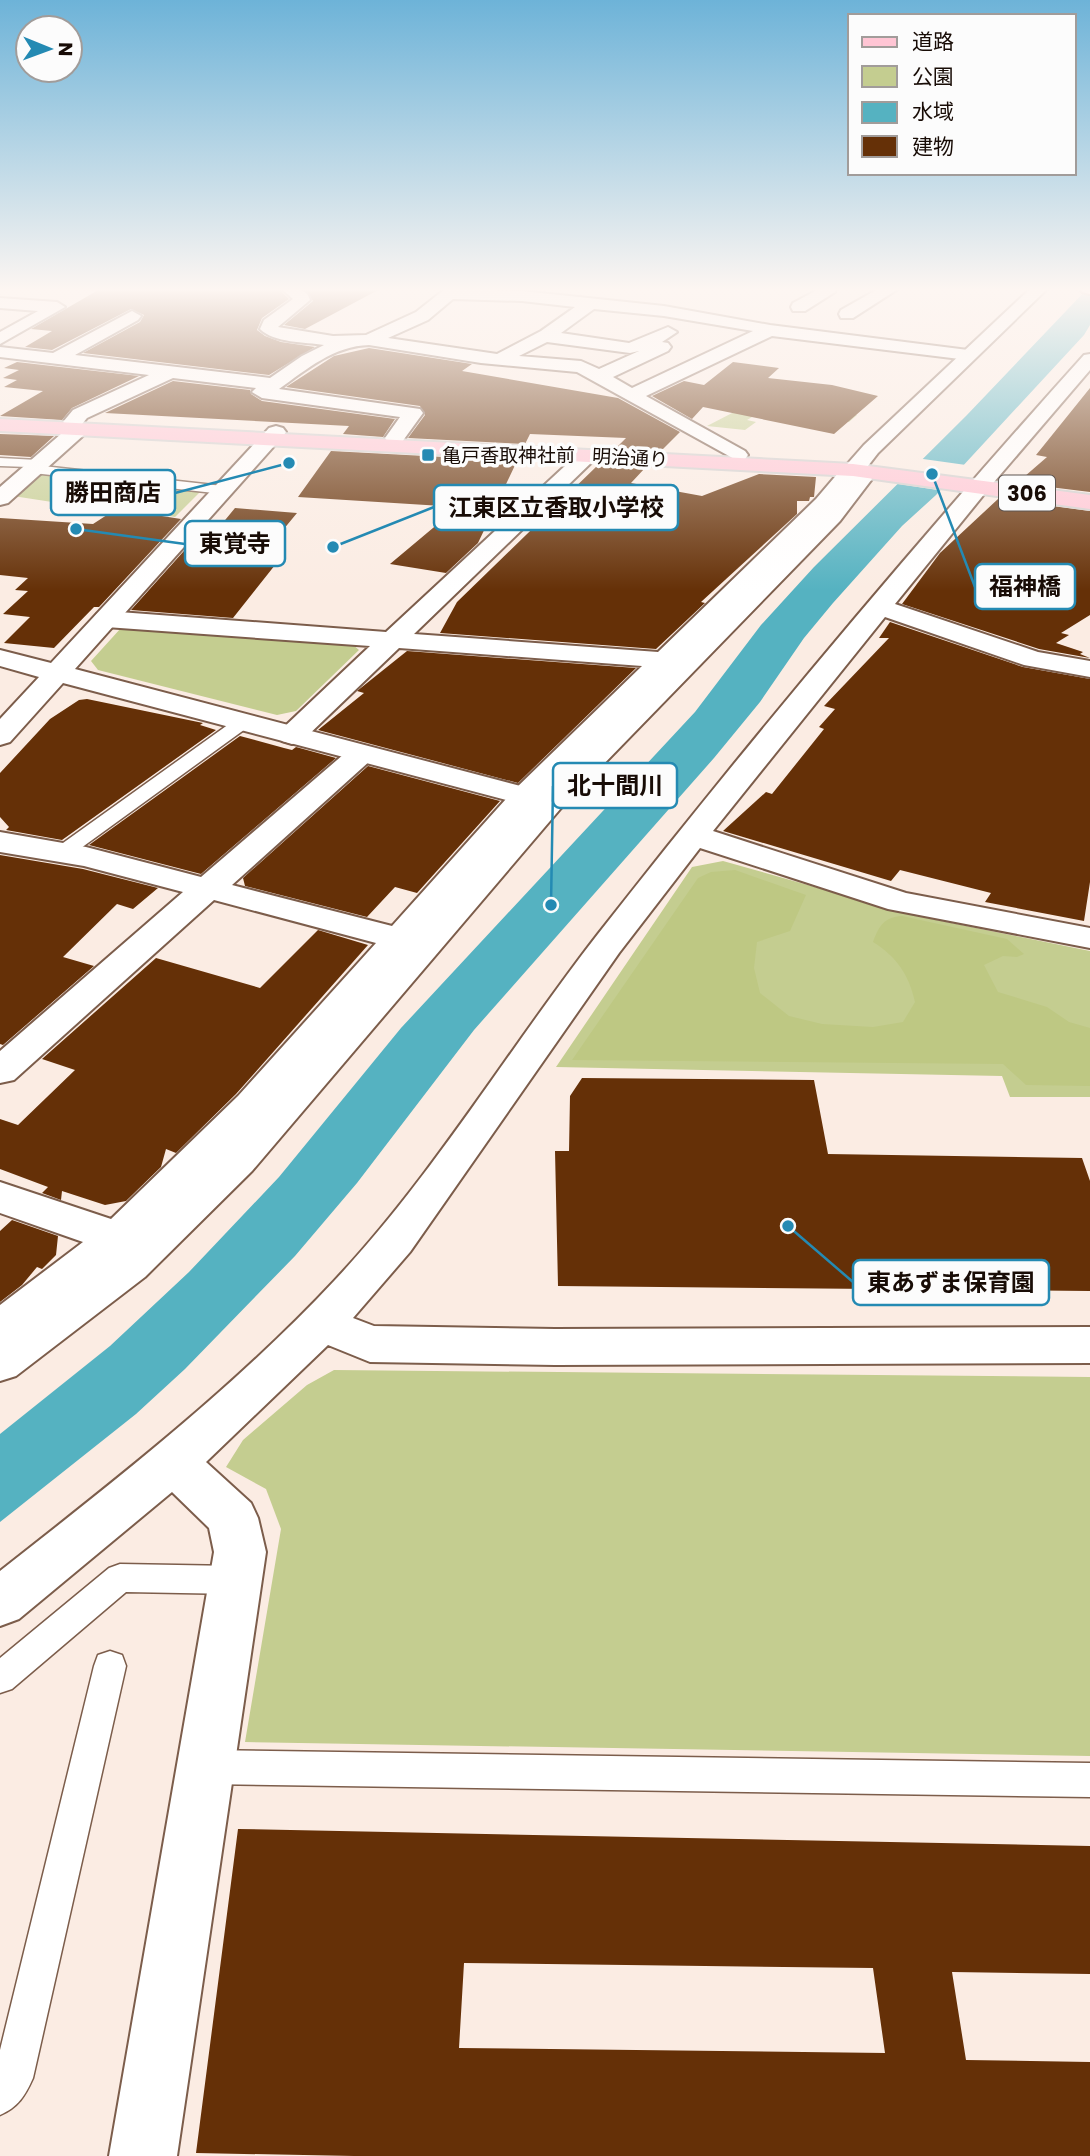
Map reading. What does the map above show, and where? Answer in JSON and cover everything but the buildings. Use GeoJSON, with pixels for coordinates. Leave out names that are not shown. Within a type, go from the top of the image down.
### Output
{"type":"FeatureCollection","features":[{"type":"Feature","properties":{"kind":"main road","name":"明治通り"},"geometry":{"type":"LineString","coordinates":[[0,418],[76,426]]}},
{"type":"Feature","properties":{"kind":"main road","name":"明治通り"},"geometry":{"type":"LineString","coordinates":[[0,425],[76,426],[587,456],[893,470],[976,481],[1090,491]]}},
{"type":"Feature","properties":{"kind":"main road","name":"明治通り"},"geometry":{"type":"LineString","coordinates":[[272,436],[395,438],[738,455],[859,468]]}},
{"type":"Feature","properties":{"kind":"main road","name":"明治通り"},"geometry":{"type":"LineString","coordinates":[[976,481],[1090,502]]}},
{"type":"Feature","properties":{"kind":"street"},"geometry":{"type":"LineString","coordinates":[[0,498],[76,426],[80,414],[133,390]]}},
{"type":"Feature","properties":{"kind":"street"},"geometry":{"type":"LineString","coordinates":[[266,390],[262,393],[413,413],[395,438]]}},
{"type":"Feature","properties":{"kind":"street"},"geometry":{"type":"LineString","coordinates":[[621,390],[738,455]]}},
{"type":"Feature","properties":{"kind":"street"},"geometry":{"type":"LineString","coordinates":[[632,396],[645,390]]}},
{"type":"Feature","properties":{"kind":"street"},"geometry":{"type":"LineString","coordinates":[[0,1329],[118,1238],[252,1104],[525,796],[824,504],[935,390]]}},
{"type":"Feature","properties":{"kind":"street"},"geometry":{"type":"LineString","coordinates":[[0,1602],[174,1463],[322,1324],[395,1241],[607,946],[693,835],[880,607],[976,481],[1061,390]]}},
{"type":"Feature","properties":{"kind":"street"},"geometry":{"type":"LineString","coordinates":[[0,736],[272,436]]}},
{"type":"Feature","properties":{"kind":"street"},"geometry":{"type":"LineString","coordinates":[[292,735],[587,456]]}},
{"type":"Feature","properties":{"kind":"street"},"geometry":{"type":"LineString","coordinates":[[0,1363],[131,1266],[238,1161],[550,801],[832,516],[861,478],[859,468]]}},
{"type":"Feature","properties":{"kind":"street"},"geometry":{"type":"LineString","coordinates":[[880,607],[1033,659],[1090,669]]}},
{"type":"Feature","properties":{"kind":"street"},"geometry":{"type":"LineString","coordinates":[[106,619],[663,660]]}},
{"type":"Feature","properties":{"kind":"street"},"geometry":{"type":"LineString","coordinates":[[0,658],[525,796]]}},
{"type":"Feature","properties":{"kind":"street"},"geometry":{"type":"LineString","coordinates":[[0,1070],[194,903],[206,888],[361,754]]}},
{"type":"Feature","properties":{"kind":"street"},"geometry":{"type":"LineString","coordinates":[[693,835],[900,902],[1090,938]]}},
{"type":"Feature","properties":{"kind":"street"},"geometry":{"type":"LineString","coordinates":[[0,842],[63,852],[399,938]]}},
{"type":"Feature","properties":{"kind":"street"},"geometry":{"type":"LineString","coordinates":[[0,1196],[118,1238]]}},
{"type":"Feature","properties":{"kind":"street"},"geometry":{"type":"LineString","coordinates":[[322,1324],[370,1344],[555,1347],[1090,1345]]}},
{"type":"Feature","properties":{"kind":"street"},"geometry":{"type":"LineString","coordinates":[[143,2156],[240,1552],[233,1517],[174,1463]]}},
{"type":"Feature","properties":{"kind":"lane"},"geometry":{"type":"LineString","coordinates":[[0,462],[223,490]]}},
{"type":"Feature","properties":{"kind":"lane"},"geometry":{"type":"LineString","coordinates":[[63,852],[242,723]]}},
{"type":"Feature","properties":{"kind":"lane"},"geometry":{"type":"LineString","coordinates":[[0,1678],[120,1578],[235,1580]]}},
{"type":"Feature","properties":{"kind":"lane"},"geometry":{"type":"LineString","coordinates":[[0,2095],[13,2078],[110,1666]]}},
{"type":"Feature","properties":{"kind":"lane"},"geometry":{"type":"LineString","coordinates":[[205,1767],[1090,1780]]}},
{"type":"Feature","properties":{"kind":"green space"},"geometry":{"type":"Polygon","coordinates":[[[767,395],[857,415],[849,422],[771,406],[747,420],[756,422],[745,430],[707,426],[767,395]]]}},
{"type":"Feature","properties":{"kind":"green space"},"geometry":{"type":"Polygon","coordinates":[[[45,474],[200,492],[175,517],[99,503],[91,508],[13,496],[36,476],[45,474]]]}},
{"type":"Feature","properties":{"kind":"green space"},"geometry":{"type":"Polygon","coordinates":[[[121,628],[352,644],[359,650],[296,711],[277,715],[98,670],[91,661],[121,628]]]}},
{"type":"Feature","properties":{"kind":"green space"},"geometry":{"type":"Polygon","coordinates":[[[723,861],[917,916],[1090,951],[1090,1097],[1010,1097],[1002,1076],[556,1067],[692,867],[723,861]]]}},
{"type":"Feature","properties":{"kind":"green space"},"geometry":{"type":"Polygon","coordinates":[[[735,870],[806,895],[790,931],[757,942],[754,968],[760,993],[789,1016],[822,1024],[873,1027],[903,1022],[915,1002],[909,983],[895,960],[873,942],[880,927],[891,918],[902,916],[1007,939],[1024,954],[1017,957],[1003,956],[984,965],[998,992],[1047,1007],[1069,1022],[1090,1028],[1090,1086],[1026,1085],[1003,1064],[572,1060],[698,878],[711,872],[735,870]]]}},
{"type":"Feature","properties":{"kind":"green space"},"geometry":{"type":"Polygon","coordinates":[[[334,1370],[1090,1377],[1090,1756],[245,1742],[281,1529],[266,1489],[226,1467],[243,1440],[307,1385],[334,1370]]]}},
{"type":"Feature","properties":{"kind":"water"},"geometry":{"type":"Polygon","coordinates":[[[991,390],[1033,390],[936,495],[902,526],[833,603],[804,638],[760,702],[714,758],[474,1030],[357,1183],[295,1256],[185,1369],[136,1414],[0,1522],[0,1434],[110,1346],[189,1272],[279,1177],[401,1028],[695,712],[761,625],[814,567],[991,390]]]}},
{"type":"Feature","properties":{"kind":"pier"},"geometry":{"type":"Polygon","coordinates":[[[916,458],[966,465],[944,491],[892,483],[916,458]]]}},
{"type":"Feature","properties":{"kind":"place","name":"亀戸香取神社前"},"geometry":{"type":"Point","coordinates":[428,455]}},
{"type":"Feature","properties":{"kind":"place","name":"勝田商店"},"geometry":{"type":"Point","coordinates":[289,463]}},
{"type":"Feature","properties":{"kind":"place","name":"福神橋"},"geometry":{"type":"Point","coordinates":[932,474]}},
{"type":"Feature","properties":{"kind":"place","name":"東覚寺"},"geometry":{"type":"Point","coordinates":[76,529]}},
{"type":"Feature","properties":{"kind":"place","name":"江東区立香取小学校"},"geometry":{"type":"Point","coordinates":[333,547]}},
{"type":"Feature","properties":{"kind":"place","name":"北十間川"},"geometry":{"type":"Point","coordinates":[551,905]}},
{"type":"Feature","properties":{"kind":"place","name":"東あずま保育園"},"geometry":{"type":"Point","coordinates":[788,1226]}}]}
